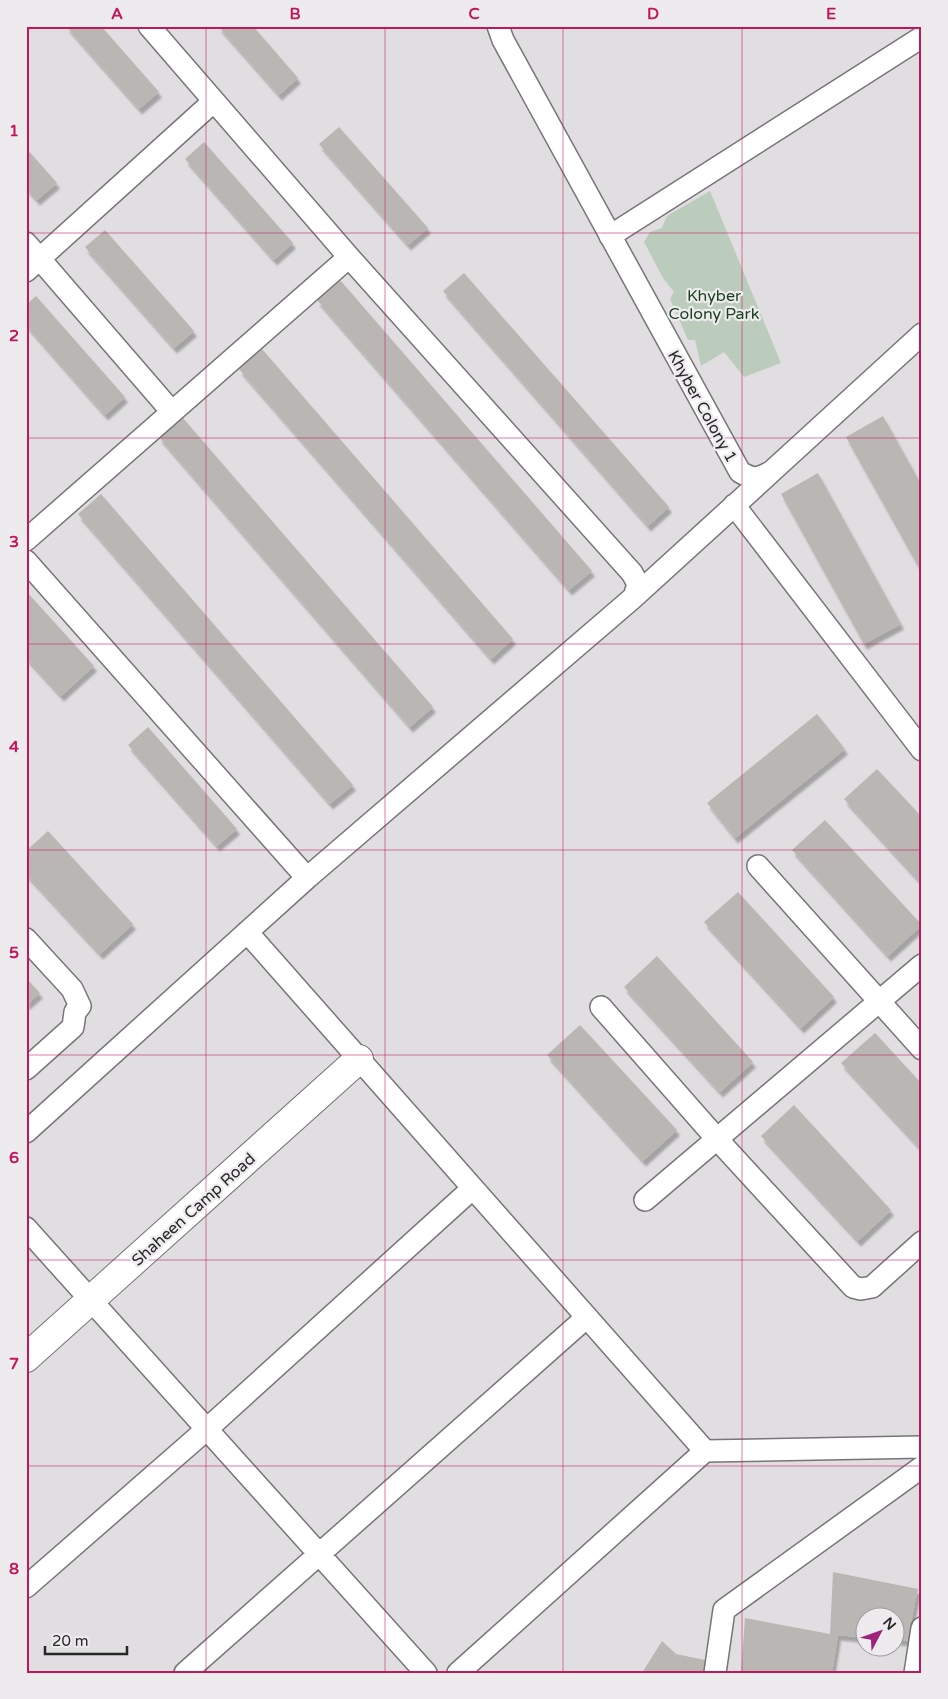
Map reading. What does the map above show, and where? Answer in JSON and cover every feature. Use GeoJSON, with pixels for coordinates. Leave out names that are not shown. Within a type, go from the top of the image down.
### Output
{"type":"FeatureCollection","features":[{"type":"Feature","properties":{"kind":"street"},"geometry":{"type":"LineString","coordinates":[[149,26],[349,257],[632,573],[638,584],[634,597]]}},
{"type":"Feature","properties":{"kind":"street","name":"Khyber Colony 1"},"geometry":{"type":"LineString","coordinates":[[498,26],[503,40],[740,472],[750,478],[759,478],[771,472]]}},
{"type":"Feature","properties":{"kind":"street"},"geometry":{"type":"LineString","coordinates":[[610,236],[922,37]]}},
{"type":"Feature","properties":{"kind":"street"},"geometry":{"type":"LineString","coordinates":[[172,412],[31,258],[214,102]]}},
{"type":"Feature","properties":{"kind":"street"},"geometry":{"type":"LineString","coordinates":[[26,540],[349,257]]}},
{"type":"Feature","properties":{"kind":"street"},"geometry":{"type":"LineString","coordinates":[[26,1132],[307,878],[634,597],[922,334]]}},
{"type":"Feature","properties":{"kind":"street"},"geometry":{"type":"LineString","coordinates":[[734,505],[922,750]]}},
{"type":"Feature","properties":{"kind":"street"},"geometry":{"type":"LineString","coordinates":[[26,561],[307,878]]}},
{"type":"Feature","properties":{"kind":"street"},"geometry":{"type":"LineString","coordinates":[[758,866],[922,1050]]}},
{"type":"Feature","properties":{"kind":"street"},"geometry":{"type":"LineString","coordinates":[[247,932],[705,1451]]}},
{"type":"Feature","properties":{"kind":"street"},"geometry":{"type":"LineString","coordinates":[[26,939],[72,989],[80,1006],[76,1012],[73,1028],[26,1068]]}},
{"type":"Feature","properties":{"kind":"street"},"geometry":{"type":"LineString","coordinates":[[644,1200],[922,965]]}},
{"type":"Feature","properties":{"kind":"street"},"geometry":{"type":"LineString","coordinates":[[601,1007],[717,1139],[853,1287],[861,1289],[872,1287],[922,1242]]}},
{"type":"Feature","properties":{"kind":"street","name":"Shaheen Camp Road"},"geometry":{"type":"LineString","coordinates":[[26,1358],[359,1059]]}},
{"type":"Feature","properties":{"kind":"street"},"geometry":{"type":"LineString","coordinates":[[26,1587],[207,1428],[473,1188]]}},
{"type":"Feature","properties":{"kind":"street"},"geometry":{"type":"LineString","coordinates":[[26,1228],[426,1673]]}},
{"type":"Feature","properties":{"kind":"street"},"geometry":{"type":"LineString","coordinates":[[185,1673],[587,1317]]}},
{"type":"Feature","properties":{"kind":"street"},"geometry":{"type":"LineString","coordinates":[[458,1673],[705,1451],[922,1446]]}},
{"type":"Feature","properties":{"kind":"street"},"geometry":{"type":"LineString","coordinates":[[715,1673],[724,1610],[922,1467]]}},
{"type":"Feature","properties":{"kind":"street"},"geometry":{"type":"LineString","coordinates":[[915,1673],[922,1628]]}},
{"type":"Feature","properties":{"kind":"green space","name":"Khyber Colony Park"},"geometry":{"type":"Polygon","coordinates":[[[710,191],[781,363],[744,377],[724,352],[701,366],[695,340],[688,340],[670,299],[674,292],[663,278],[644,242],[650,232],[662,228],[667,216],[710,191]]]}},
{"type":"Feature","properties":{"kind":"building"},"geometry":{"type":"Polygon","coordinates":[[[66,26],[101,26],[159,92],[139,109],[66,26]]]}},
{"type":"Feature","properties":{"kind":"building"},"geometry":{"type":"Polygon","coordinates":[[[218,26],[253,26],[298,78],[279,95],[218,26]]]}},
{"type":"Feature","properties":{"kind":"building"},"geometry":{"type":"Polygon","coordinates":[[[339,127],[428,228],[408,245],[319,144],[339,127]]]}},
{"type":"Feature","properties":{"kind":"building"},"geometry":{"type":"Polygon","coordinates":[[[204,142],[293,243],[274,260],[185,159],[204,142]]]}},
{"type":"Feature","properties":{"kind":"building"},"geometry":{"type":"Polygon","coordinates":[[[26,148],[57,183],[37,200],[26,188],[26,148]]]}},
{"type":"Feature","properties":{"kind":"building"},"geometry":{"type":"Polygon","coordinates":[[[105,230],[194,331],[174,348],[85,247],[105,230]]]}},
{"type":"Feature","properties":{"kind":"building"},"geometry":{"type":"Polygon","coordinates":[[[464,273],[669,507],[648,526],[443,291],[464,273]]]}},
{"type":"Feature","properties":{"kind":"building"},"geometry":{"type":"Polygon","coordinates":[[[340,280],[592,571],[569,590],[317,300],[340,280]]]}},
{"type":"Feature","properties":{"kind":"building"},"geometry":{"type":"Polygon","coordinates":[[[36,296],[125,397],[105,415],[26,325],[26,305],[36,296]]]}},
{"type":"Feature","properties":{"kind":"building"},"geometry":{"type":"Polygon","coordinates":[[[262,349],[513,639],[491,659],[239,369],[262,349]]]}},
{"type":"Feature","properties":{"kind":"building"},"geometry":{"type":"Polygon","coordinates":[[[883,416],[922,486],[922,573],[846,437],[883,416]]]}},
{"type":"Feature","properties":{"kind":"building"},"geometry":{"type":"Polygon","coordinates":[[[182,417],[433,707],[410,727],[159,437],[182,417]]]}},
{"type":"Feature","properties":{"kind":"building"},"geometry":{"type":"Polygon","coordinates":[[[818,473],[901,624],[864,644],[781,494],[818,473]]]}},
{"type":"Feature","properties":{"kind":"building"},"geometry":{"type":"Polygon","coordinates":[[[101,494],[353,785],[330,804],[78,514],[101,494]]]}},
{"type":"Feature","properties":{"kind":"building"},"geometry":{"type":"Polygon","coordinates":[[[26,591],[94,666],[61,696],[26,658],[26,591]]]}},
{"type":"Feature","properties":{"kind":"building"},"geometry":{"type":"Polygon","coordinates":[[[817,714],[845,749],[735,838],[707,803],[817,714]]]}},
{"type":"Feature","properties":{"kind":"building"},"geometry":{"type":"Polygon","coordinates":[[[148,727],[237,829],[217,846],[128,745],[148,727]]]}},
{"type":"Feature","properties":{"kind":"building"},"geometry":{"type":"Polygon","coordinates":[[[877,769],[922,817],[922,884],[844,799],[877,769]]]}},
{"type":"Feature","properties":{"kind":"building"},"geometry":{"type":"Polygon","coordinates":[[[825,820],[922,925],[888,956],[792,850],[825,820]]]}},
{"type":"Feature","properties":{"kind":"building"},"geometry":{"type":"Polygon","coordinates":[[[48,831],[133,924],[100,954],[26,874],[26,851],[48,831]]]}},
{"type":"Feature","properties":{"kind":"building"},"geometry":{"type":"Polygon","coordinates":[[[738,892],[834,997],[801,1028],[704,922],[738,892]]]}},
{"type":"Feature","properties":{"kind":"building"},"geometry":{"type":"Polygon","coordinates":[[[657,956],[753,1062],[720,1092],[624,987],[657,956]]]}},
{"type":"Feature","properties":{"kind":"building"},"geometry":{"type":"Polygon","coordinates":[[[26,978],[40,993],[26,1005],[26,978]]]}},
{"type":"Feature","properties":{"kind":"building"},"geometry":{"type":"Polygon","coordinates":[[[580,1025],[677,1130],[643,1161],[547,1055],[580,1025]]]}},
{"type":"Feature","properties":{"kind":"building"},"geometry":{"type":"Polygon","coordinates":[[[875,1033],[922,1084],[922,1150],[841,1063],[875,1033]]]}},
{"type":"Feature","properties":{"kind":"building"},"geometry":{"type":"Polygon","coordinates":[[[794,1105],[891,1210],[858,1241],[761,1136],[794,1105]]]}},
{"type":"Feature","properties":{"kind":"building"},"geometry":{"type":"Polygon","coordinates":[[[833,1572],[918,1589],[907,1641],[906,1606],[856,1606],[856,1637],[838,1635],[832,1673],[741,1673],[745,1618],[830,1634],[833,1572]]]}},
{"type":"Feature","properties":{"kind":"building"},"geometry":{"type":"Polygon","coordinates":[[[662,1641],[676,1654],[710,1661],[708,1673],[642,1673],[662,1641]]]}}]}
